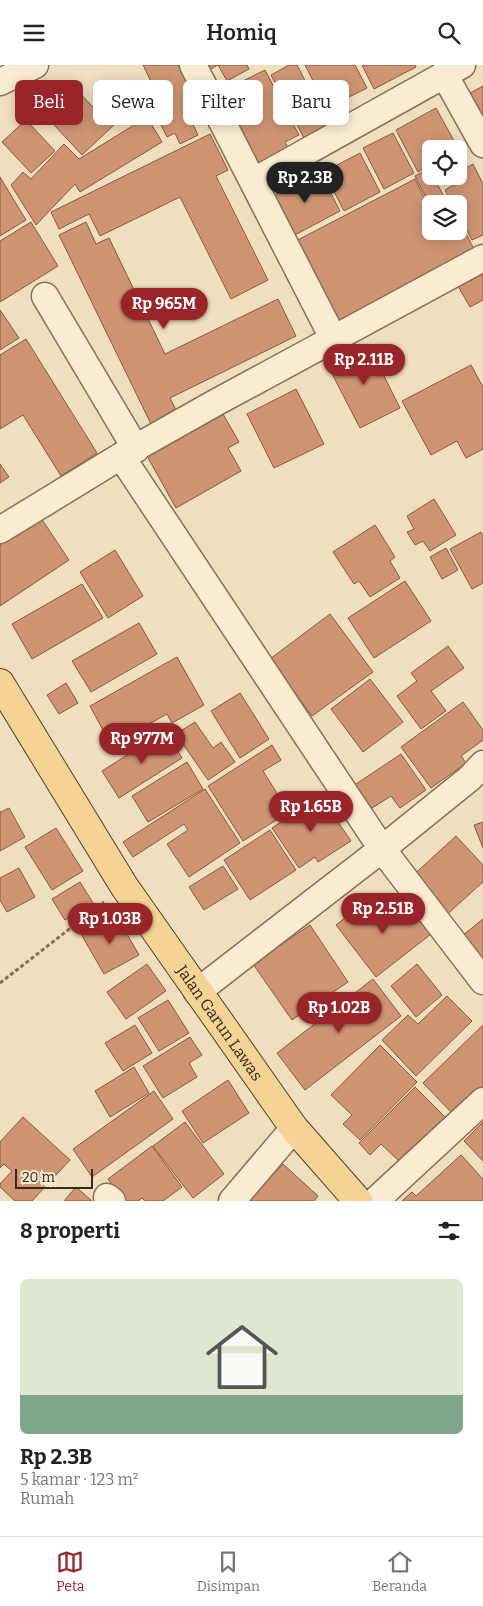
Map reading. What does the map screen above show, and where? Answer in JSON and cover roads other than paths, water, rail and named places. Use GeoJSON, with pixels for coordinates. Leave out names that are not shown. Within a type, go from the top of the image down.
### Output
{"type":"FeatureCollection","features":[{"type":"Feature","properties":{"kind":"main road","name":"Jalan Garun Lawas"},"geometry":{"type":"LineString","coordinates":[[0,683],[124,886],[294,1128],[358,1201]]}},
{"type":"Feature","properties":{"kind":"street"},"geometry":{"type":"LineString","coordinates":[[0,82],[35,65]]}},
{"type":"Feature","properties":{"kind":"street"},"geometry":{"type":"LineString","coordinates":[[193,65],[254,181],[333,339]]}},
{"type":"Feature","properties":{"kind":"street"},"geometry":{"type":"LineString","coordinates":[[254,181],[453,70],[483,144]]}},
{"type":"Feature","properties":{"kind":"street"},"geometry":{"type":"LineString","coordinates":[[0,530],[215,403],[483,258]]}},
{"type":"Feature","properties":{"kind":"street"},"geometry":{"type":"LineString","coordinates":[[45,296],[129,453],[382,849],[483,981]]}},
{"type":"Feature","properties":{"kind":"street"},"geometry":{"type":"LineString","coordinates":[[197,991],[382,849],[470,778],[483,764]]}},
{"type":"Feature","properties":{"kind":"street"},"geometry":{"type":"LineString","coordinates":[[374,1201],[483,1101]]}},
{"type":"Feature","properties":{"kind":"street"},"geometry":{"type":"LineString","coordinates":[[232,1201],[294,1128]]}}]}
